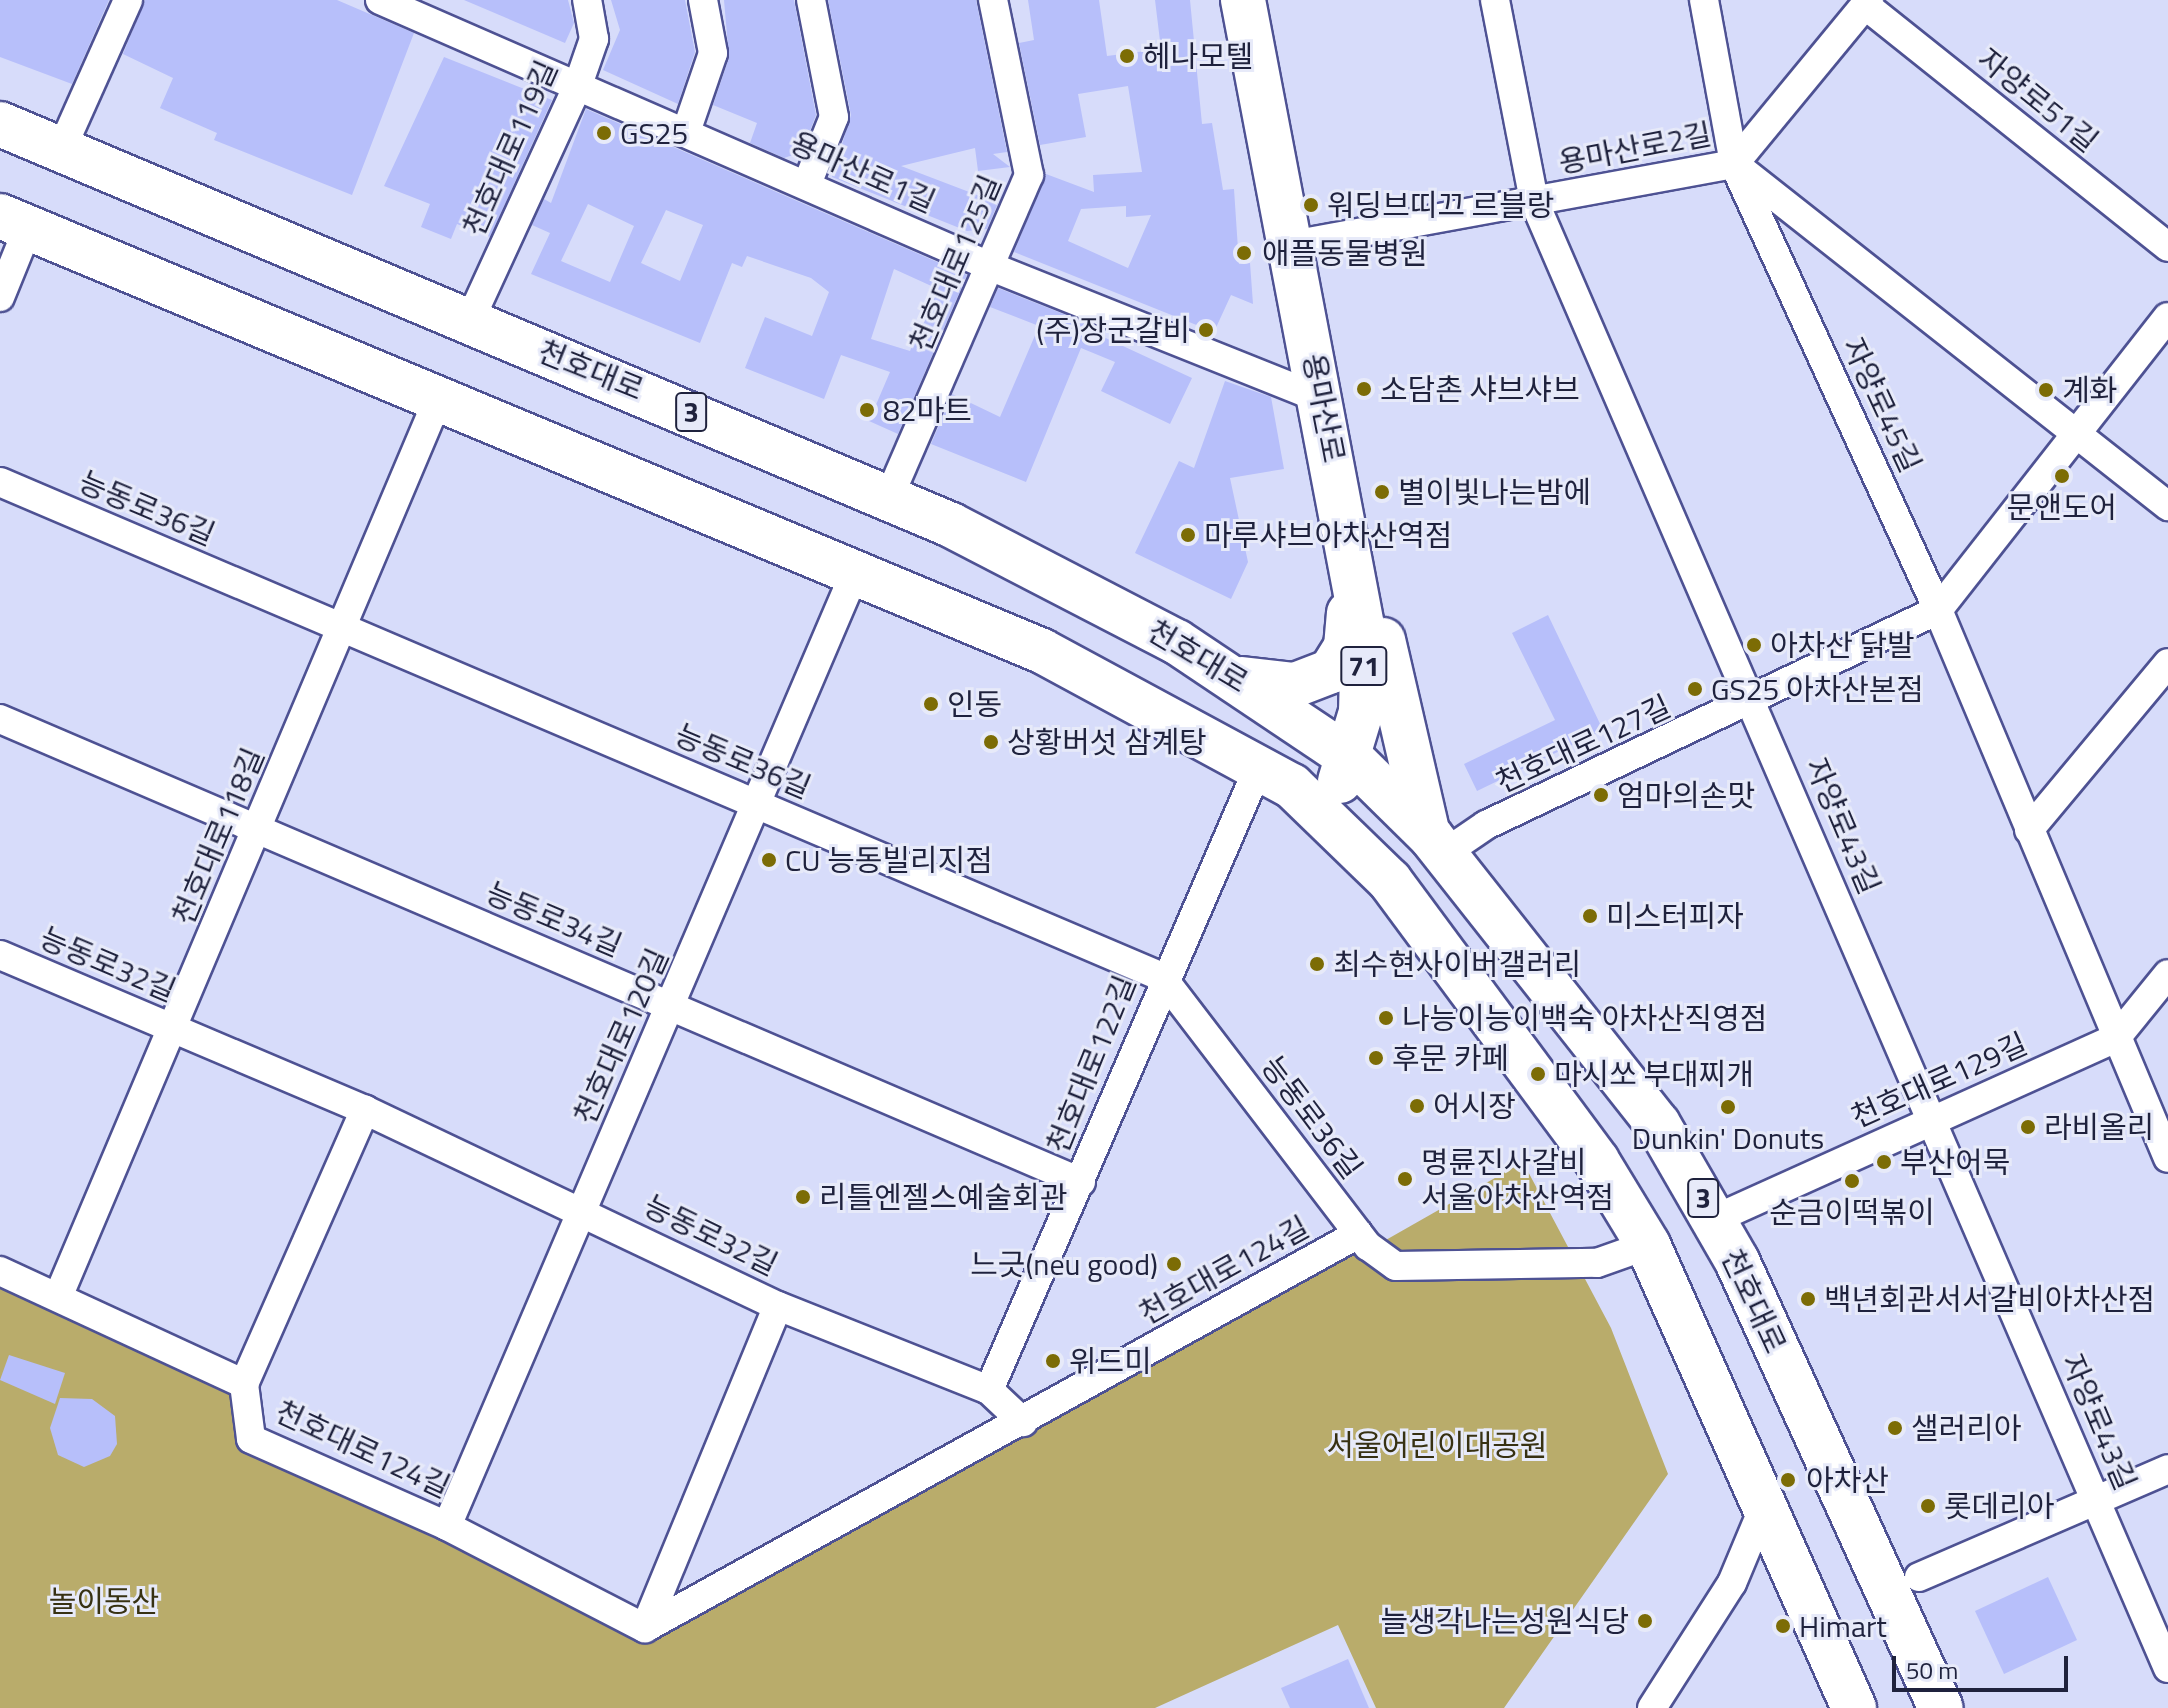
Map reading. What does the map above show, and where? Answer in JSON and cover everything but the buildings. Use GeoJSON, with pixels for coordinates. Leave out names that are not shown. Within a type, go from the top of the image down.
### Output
{"type":"FeatureCollection","features":[{"type":"Feature","properties":{"kind":"main road","name":"용마산로"},"geometry":{"type":"LineString","coordinates":[[1243,0],[1355,571],[1364,663],[1352,759],[1323,811]]}},
{"type":"Feature","properties":{"kind":"main road","name":"천호대로"},"geometry":{"type":"LineString","coordinates":[[0,124],[889,497],[1068,582],[1237,678],[1352,759],[1438,845],[1620,1071],[1715,1219],[1941,1708]]}},
{"type":"Feature","properties":{"kind":"main road","name":"천호대로"},"geometry":{"type":"LineString","coordinates":[[14,222],[1042,651],[1260,764],[1323,811],[1382,871],[1484,1000],[1648,1245],[1854,1708]]}},
{"type":"Feature","properties":{"kind":"main road"},"geometry":{"type":"LineString","coordinates":[[1237,678],[1281,686],[1331,671],[1346,647],[1355,571]]}},
{"type":"Feature","properties":{"kind":"main road"},"geometry":{"type":"LineString","coordinates":[[1355,571],[1382,629],[1412,785],[1438,845]]}},
{"type":"Feature","properties":{"kind":"street"},"geometry":{"type":"LineString","coordinates":[[61,150],[128,0]]}},
{"type":"Feature","properties":{"kind":"street","name":"용마산로1길"},"geometry":{"type":"LineString","coordinates":[[380,0],[994,268],[1322,399]]}},
{"type":"Feature","properties":{"kind":"street","name":"천호대로119길"},"geometry":{"type":"LineString","coordinates":[[470,320],[578,85],[594,39],[587,0]]}},
{"type":"Feature","properties":{"kind":"street"},"geometry":{"type":"LineString","coordinates":[[686,132],[713,53],[703,0]]}},
{"type":"Feature","properties":{"kind":"street"},"geometry":{"type":"LineString","coordinates":[[807,184],[834,117],[811,0]]}},
{"type":"Feature","properties":{"kind":"street","name":"천호대로125길"},"geometry":{"type":"LineString","coordinates":[[889,497],[994,268],[1029,175],[993,0]]}},
{"type":"Feature","properties":{"kind":"street","name":"자양로43길"},"geometry":{"type":"LineString","coordinates":[[1495,0],[1534,201],[2168,1668]]}},
{"type":"Feature","properties":{"kind":"street","name":"자양로45길"},"geometry":{"type":"LineString","coordinates":[[1704,0],[1734,164],[1938,610],[2168,1158]]}},
{"type":"Feature","properties":{"kind":"street","name":"용마산로2길"},"geometry":{"type":"LineString","coordinates":[[1292,245],[1734,164],[1867,3]]}},
{"type":"Feature","properties":{"kind":"street","name":"자양로51길"},"geometry":{"type":"LineString","coordinates":[[1867,3],[2168,247]]}},
{"type":"Feature","properties":{"kind":"street"},"geometry":{"type":"LineString","coordinates":[[1734,164],[2168,506]]}},
{"type":"Feature","properties":{"kind":"street"},"geometry":{"type":"LineString","coordinates":[[0,297],[14,222]]}},
{"type":"Feature","properties":{"kind":"street","name":"천호대로127길"},"geometry":{"type":"LineString","coordinates":[[1438,845],[1752,703],[1938,610],[2168,317]]}},
{"type":"Feature","properties":{"kind":"street","name":"천호대로118길"},"geometry":{"type":"LineString","coordinates":[[58,1297],[344,629],[438,399]]}},
{"type":"Feature","properties":{"kind":"street","name":"능동로36길"},"geometry":{"type":"LineString","coordinates":[[0,482],[1162,977],[1358,1234]]}},
{"type":"Feature","properties":{"kind":"street","name":"천호대로120길"},"geometry":{"type":"LineString","coordinates":[[447,1526],[758,805],[855,572]]}},
{"type":"Feature","properties":{"kind":"street"},"geometry":{"type":"LineString","coordinates":[[2029,830],[2168,663]]}},
{"type":"Feature","properties":{"kind":"street","name":"능동로34길"},"geometry":{"type":"LineString","coordinates":[[0,719],[1081,1182]]}},
{"type":"Feature","properties":{"kind":"street","name":"천호대로122길"},"geometry":{"type":"LineString","coordinates":[[989,1390],[1081,1182],[1162,977],[1260,764]]}},
{"type":"Feature","properties":{"kind":"street","name":"능동로32길"},"geometry":{"type":"LineString","coordinates":[[0,955],[365,1110],[583,1209],[778,1306],[989,1390],[1023,1422]]}},
{"type":"Feature","properties":{"kind":"street","name":"천호대로129길"},"geometry":{"type":"LineString","coordinates":[[1715,1219],[2116,1038],[2168,974]]}},
{"type":"Feature","properties":{"kind":"street"},"geometry":{"type":"LineString","coordinates":[[244,1384],[365,1110]]}},
{"type":"Feature","properties":{"kind":"street","name":"천호대로124길"},"geometry":{"type":"LineString","coordinates":[[0,1271],[244,1384],[251,1439],[447,1526],[645,1628],[1023,1422],[1358,1234],[1382,1257],[1412,1268],[1597,1263],[1648,1245]]}},
{"type":"Feature","properties":{"kind":"street"},"geometry":{"type":"LineString","coordinates":[[645,1628],[778,1306]]}},
{"type":"Feature","properties":{"kind":"street"},"geometry":{"type":"LineString","coordinates":[[1919,1577],[2168,1469]]}},
{"type":"Feature","properties":{"kind":"street"},"geometry":{"type":"LineString","coordinates":[[1652,1708],[1732,1583],[1765,1504]]}},
{"type":"Feature","properties":{"kind":"green space","name":"서울어린이대공원"},"geometry":{"type":"Polygon","coordinates":[[[1523,1162],[1611,1328],[1668,1474],[1504,1708],[1376,1708],[1338,1625],[1155,1708],[0,1708],[0,1281],[234,1391],[248,1450],[443,1537],[641,1638],[1356,1243],[1363,1253],[1523,1162]]]}},
{"type":"Feature","properties":{"kind":"place","name":"헤나모텔"},"geometry":{"type":"Point","coordinates":[1127,56]}},
{"type":"Feature","properties":{"kind":"place","name":"GS25"},"geometry":{"type":"Point","coordinates":[604,133]}},
{"type":"Feature","properties":{"kind":"place","name":"워딩브띠끄 르블랑"},"geometry":{"type":"Point","coordinates":[1311,205]}},
{"type":"Feature","properties":{"kind":"place","name":"애플동물병원"},"geometry":{"type":"Point","coordinates":[1244,253]}},
{"type":"Feature","properties":{"kind":"place","name":"(주)장군갈비"},"geometry":{"type":"Point","coordinates":[1206,330]}},
{"type":"Feature","properties":{"kind":"place","name":"소담촌 샤브샤브"},"geometry":{"type":"Point","coordinates":[1364,389]}},
{"type":"Feature","properties":{"kind":"place","name":"계화"},"geometry":{"type":"Point","coordinates":[2046,390]}},
{"type":"Feature","properties":{"kind":"place","name":"82마트"},"geometry":{"type":"Point","coordinates":[867,410]}},
{"type":"Feature","properties":{"kind":"place","name":"문앤도어"},"geometry":{"type":"Point","coordinates":[2062,476]}},
{"type":"Feature","properties":{"kind":"place","name":"별이빛나는밤에"},"geometry":{"type":"Point","coordinates":[1382,492]}},
{"type":"Feature","properties":{"kind":"place","name":"마루샤브아차산역점"},"geometry":{"type":"Point","coordinates":[1188,535]}},
{"type":"Feature","properties":{"kind":"place","name":"아차산 닭발"},"geometry":{"type":"Point","coordinates":[1754,645]}},
{"type":"Feature","properties":{"kind":"place","name":"GS25 아차산본점"},"geometry":{"type":"Point","coordinates":[1695,689]}},
{"type":"Feature","properties":{"kind":"place","name":"인동"},"geometry":{"type":"Point","coordinates":[931,704]}},
{"type":"Feature","properties":{"kind":"place","name":"상황버섯 삼계탕"},"geometry":{"type":"Point","coordinates":[991,742]}},
{"type":"Feature","properties":{"kind":"place","name":"엄마의손맛"},"geometry":{"type":"Point","coordinates":[1601,795]}},
{"type":"Feature","properties":{"kind":"place","name":"CU 능동빌리지점"},"geometry":{"type":"Point","coordinates":[769,860]}},
{"type":"Feature","properties":{"kind":"place","name":"미스터피자"},"geometry":{"type":"Point","coordinates":[1590,916]}},
{"type":"Feature","properties":{"kind":"place","name":"최수현사이버갤러리"},"geometry":{"type":"Point","coordinates":[1317,964]}},
{"type":"Feature","properties":{"kind":"place","name":"나능이능이백숙 아차산직영점"},"geometry":{"type":"Point","coordinates":[1386,1018]}},
{"type":"Feature","properties":{"kind":"place","name":"후문 카페"},"geometry":{"type":"Point","coordinates":[1376,1058]}},
{"type":"Feature","properties":{"kind":"place","name":"마시쏘 부대찌개"},"geometry":{"type":"Point","coordinates":[1538,1074]}},
{"type":"Feature","properties":{"kind":"place","name":"어시장"},"geometry":{"type":"Point","coordinates":[1417,1106]}},
{"type":"Feature","properties":{"kind":"place","name":"Dunkin' Donuts"},"geometry":{"type":"Point","coordinates":[1728,1107]}},
{"type":"Feature","properties":{"kind":"place","name":"라비올리"},"geometry":{"type":"Point","coordinates":[2028,1127]}},
{"type":"Feature","properties":{"kind":"place","name":"부산어묵"},"geometry":{"type":"Point","coordinates":[1884,1162]}},
{"type":"Feature","properties":{"kind":"place","name":"명륜진사갈비 서울아차산역점"},"geometry":{"type":"Point","coordinates":[1405,1179]}},
{"type":"Feature","properties":{"kind":"place","name":"순금이떡볶이"},"geometry":{"type":"Point","coordinates":[1852,1181]}},
{"type":"Feature","properties":{"kind":"place","name":"리틀엔젤스예술회관"},"geometry":{"type":"Point","coordinates":[803,1197]}},
{"type":"Feature","properties":{"kind":"place","name":"느긋(neu good)"},"geometry":{"type":"Point","coordinates":[1174,1264]}},
{"type":"Feature","properties":{"kind":"place","name":"백년회관서서갈비아차산점"},"geometry":{"type":"Point","coordinates":[1808,1299]}},
{"type":"Feature","properties":{"kind":"place","name":"위드미"},"geometry":{"type":"Point","coordinates":[1053,1361]}},
{"type":"Feature","properties":{"kind":"place","name":"샐러리아"},"geometry":{"type":"Point","coordinates":[1895,1428]}},
{"type":"Feature","properties":{"kind":"place","name":"아차산"},"geometry":{"type":"Point","coordinates":[1788,1480]}},
{"type":"Feature","properties":{"kind":"place","name":"롯데리아"},"geometry":{"type":"Point","coordinates":[1928,1506]}},
{"type":"Feature","properties":{"kind":"place","name":"늘생각나는성원식당"},"geometry":{"type":"Point","coordinates":[1645,1621]}},
{"type":"Feature","properties":{"kind":"place","name":"Himart"},"geometry":{"type":"Point","coordinates":[1783,1626]}},
{"type":"Feature","properties":{"kind":"park label","name":"놀이동산"},"geometry":{"type":"Point","coordinates":[104,1601]}}]}
